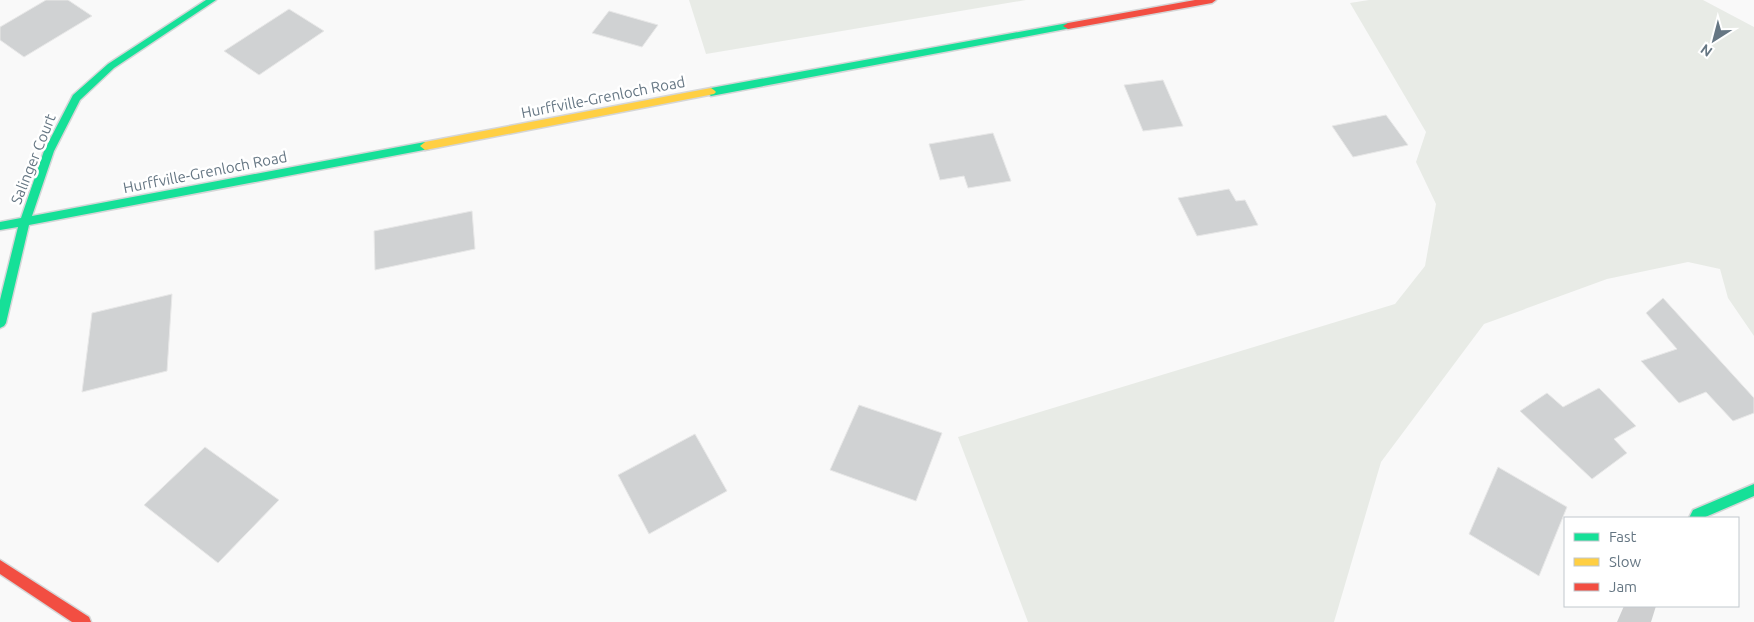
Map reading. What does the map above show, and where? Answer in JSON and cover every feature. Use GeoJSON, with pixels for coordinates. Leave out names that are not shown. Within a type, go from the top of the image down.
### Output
{"type":"FeatureCollection","features":[{"type":"Feature","properties":{"kind":"main road","name":"Salinger Court"},"geometry":{"type":"LineString","coordinates":[[0,323],[24,221],[49,151],[76,98],[111,66],[212,0]]}},
{"type":"Feature","properties":{"kind":"main road","name":"Hurffville-Grenloch Road"},"geometry":{"type":"LineString","coordinates":[[0,226],[1212,0]]}},
{"type":"Feature","properties":{"kind":"main road"},"geometry":{"type":"LineString","coordinates":[[1696,517],[1698,514],[1754,490]]}},
{"type":"Feature","properties":{"kind":"main road"},"geometry":{"type":"LineString","coordinates":[[0,566],[84,622]]}},
{"type":"Feature","properties":{"kind":"street"},"geometry":{"type":"LineString","coordinates":[[1634,622],[1640,607]]}},
{"type":"Feature","properties":{"kind":"shaded area"},"geometry":{"type":"Polygon","coordinates":[[[689,0],[1026,0],[706,54],[689,0]]]}},
{"type":"Feature","properties":{"kind":"shaded area"},"geometry":{"type":"Polygon","coordinates":[[[1369,0],[1703,0],[1754,27],[1754,336],[1728,298],[1720,269],[1688,262],[1607,279],[1484,324],[1381,462],[1334,622],[1028,622],[958,437],[1395,304],[1425,266],[1436,204],[1416,162],[1426,132],[1350,3],[1369,0]]]}},
{"type":"Feature","properties":{"kind":"building"},"geometry":{"type":"Polygon","coordinates":[[[46,0],[68,0],[92,16],[24,57],[0,40],[0,27],[46,0]]]}},
{"type":"Feature","properties":{"kind":"building"},"geometry":{"type":"Polygon","coordinates":[[[289,9],[324,31],[259,75],[224,51],[289,9]]]}},
{"type":"Feature","properties":{"kind":"building"},"geometry":{"type":"Polygon","coordinates":[[[609,11],[658,25],[642,47],[592,33],[609,11]]]}},
{"type":"Feature","properties":{"kind":"building"},"geometry":{"type":"Polygon","coordinates":[[[1163,80],[1183,126],[1143,131],[1124,85],[1163,80]]]}},
{"type":"Feature","properties":{"kind":"building"},"geometry":{"type":"Polygon","coordinates":[[[1386,115],[1408,145],[1353,157],[1332,126],[1386,115]]]}},
{"type":"Feature","properties":{"kind":"building"},"geometry":{"type":"Polygon","coordinates":[[[993,133],[1011,181],[968,188],[964,176],[940,180],[929,144],[993,133]]]}},
{"type":"Feature","properties":{"kind":"building"},"geometry":{"type":"Polygon","coordinates":[[[1229,189],[1236,201],[1245,200],[1258,225],[1197,236],[1178,198],[1229,189]]]}},
{"type":"Feature","properties":{"kind":"building"},"geometry":{"type":"Polygon","coordinates":[[[472,211],[475,249],[375,270],[374,231],[472,211]]]}},
{"type":"Feature","properties":{"kind":"building"},"geometry":{"type":"Polygon","coordinates":[[[172,294],[167,371],[82,392],[92,313],[172,294]]]}},
{"type":"Feature","properties":{"kind":"building"},"geometry":{"type":"Polygon","coordinates":[[[1663,298],[1754,398],[1754,413],[1733,421],[1706,392],[1679,403],[1641,361],[1677,349],[1646,313],[1663,298]]]}},
{"type":"Feature","properties":{"kind":"building"},"geometry":{"type":"Polygon","coordinates":[[[1599,388],[1636,426],[1614,439],[1627,453],[1592,479],[1520,411],[1547,393],[1563,407],[1599,388]]]}},
{"type":"Feature","properties":{"kind":"building"},"geometry":{"type":"Polygon","coordinates":[[[859,405],[942,433],[916,501],[830,470],[859,405]]]}},
{"type":"Feature","properties":{"kind":"building"},"geometry":{"type":"Polygon","coordinates":[[[695,434],[727,491],[649,534],[618,475],[695,434]]]}},
{"type":"Feature","properties":{"kind":"building"},"geometry":{"type":"Polygon","coordinates":[[[205,447],[279,500],[218,563],[144,505],[205,447]]]}},
{"type":"Feature","properties":{"kind":"building"},"geometry":{"type":"Polygon","coordinates":[[[1498,467],[1567,507],[1539,576],[1469,534],[1498,467]]]}},
{"type":"Feature","properties":{"kind":"traffic: fast"},"geometry":{"type":"LineString","coordinates":[[0,323],[25,221],[49,151],[76,98],[111,66],[212,0]]}},
{"type":"Feature","properties":{"kind":"traffic: fast"},"geometry":{"type":"LineString","coordinates":[[711,92],[1068,26]]}},
{"type":"Feature","properties":{"kind":"traffic: fast"},"geometry":{"type":"LineString","coordinates":[[0,226],[425,146]]}},
{"type":"Feature","properties":{"kind":"traffic: fast"},"geometry":{"type":"LineString","coordinates":[[1696,517],[1698,514],[1754,490]]}},
{"type":"Feature","properties":{"kind":"traffic: slow"},"geometry":{"type":"LineString","coordinates":[[425,146],[711,92]]}},
{"type":"Feature","properties":{"kind":"traffic: jam"},"geometry":{"type":"LineString","coordinates":[[1068,26],[1212,0]]}},
{"type":"Feature","properties":{"kind":"traffic: jam"},"geometry":{"type":"LineString","coordinates":[[0,566],[84,622]]}}]}
